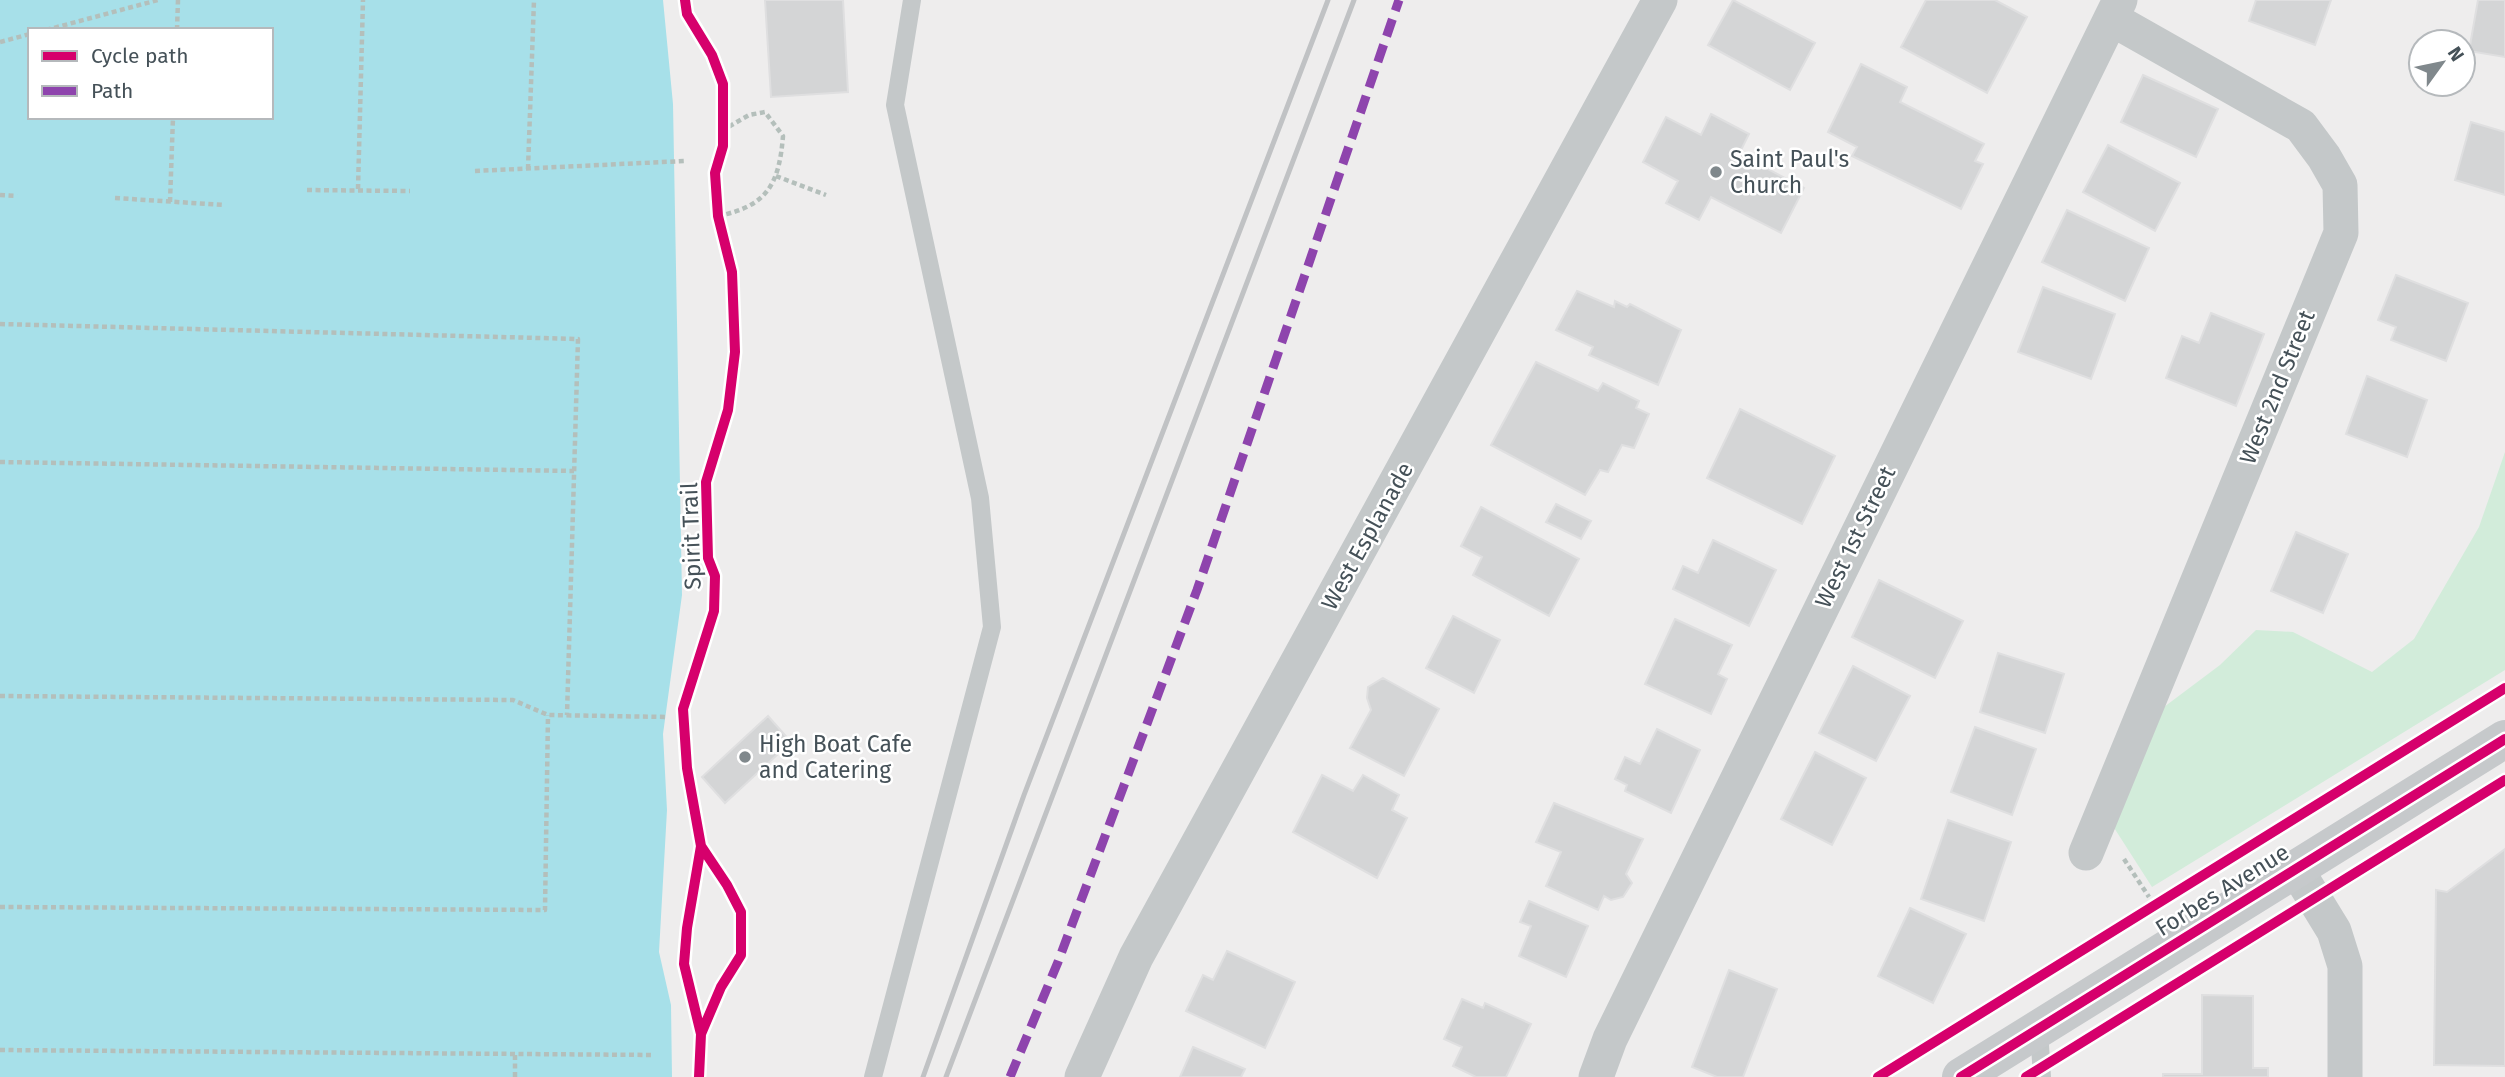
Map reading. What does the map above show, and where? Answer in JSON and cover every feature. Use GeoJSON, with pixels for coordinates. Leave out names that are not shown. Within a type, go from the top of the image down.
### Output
{"type":"FeatureCollection","features":[{"type":"Feature","properties":{"kind":"main road","name":"Forbes Avenue"},"geometry":{"type":"LineString","coordinates":[[1961,1077],[2505,739]]}},
{"type":"Feature","properties":{"kind":"street","name":"West Esplanade"},"geometry":{"type":"LineString","coordinates":[[1082,1077],[1136,957],[1649,4]]}},
{"type":"Feature","properties":{"kind":"street","name":"West 2nd Street"},"geometry":{"type":"LineString","coordinates":[[2086,853],[2341,233],[2340,185],[2301,126],[2116,9]]}},
{"type":"Feature","properties":{"kind":"street","name":"West 1st Street"},"geometry":{"type":"LineString","coordinates":[[1595,1077],[1641,976],[2116,9]]}},
{"type":"Feature","properties":{"kind":"street"},"geometry":{"type":"LineString","coordinates":[[2296,869],[2334,931],[2344,958],[2347,983],[2345,1077]]}},
{"type":"Feature","properties":{"kind":"lane"},"geometry":{"type":"LineString","coordinates":[[873,1077],[992,627],[980,498],[895,105],[912,0]]}},
{"type":"Feature","properties":{"kind":"lane"},"geometry":{"type":"LineString","coordinates":[[2039,1029],[2042,1077]]}},
{"type":"Feature","properties":{"kind":"path"},"geometry":{"type":"LineString","coordinates":[[53,28],[158,0]]}},
{"type":"Feature","properties":{"kind":"path"},"geometry":{"type":"LineString","coordinates":[[177,28],[178,0]]}},
{"type":"Feature","properties":{"kind":"path"},"geometry":{"type":"LineString","coordinates":[[358,189],[363,0]]}},
{"type":"Feature","properties":{"kind":"path"},"geometry":{"type":"LineString","coordinates":[[527,169],[534,0]]}},
{"type":"Feature","properties":{"kind":"path"},"geometry":{"type":"LineString","coordinates":[[0,42],[28,35]]}},
{"type":"Feature","properties":{"kind":"path"},"geometry":{"type":"LineString","coordinates":[[718,216],[745,210],[768,191],[781,164],[783,136],[765,112],[723,125],[723,146]]}},
{"type":"Feature","properties":{"kind":"path"},"geometry":{"type":"LineString","coordinates":[[170,202],[173,119]]}},
{"type":"Feature","properties":{"kind":"path"},"geometry":{"type":"LineString","coordinates":[[475,172],[684,161]]}},
{"type":"Feature","properties":{"kind":"path"},"geometry":{"type":"LineString","coordinates":[[776,176],[826,195]]}},
{"type":"Feature","properties":{"kind":"path"},"geometry":{"type":"LineString","coordinates":[[307,190],[410,191]]}},
{"type":"Feature","properties":{"kind":"path"},"geometry":{"type":"LineString","coordinates":[[0,195],[17,196]]}},
{"type":"Feature","properties":{"kind":"path"},"geometry":{"type":"LineString","coordinates":[[115,198],[224,205]]}},
{"type":"Feature","properties":{"kind":"path"},"geometry":{"type":"LineString","coordinates":[[0,324],[578,339],[567,715]]}},
{"type":"Feature","properties":{"kind":"path"},"geometry":{"type":"LineString","coordinates":[[0,461],[574,471]]}},
{"type":"Feature","properties":{"kind":"path"},"geometry":{"type":"LineString","coordinates":[[0,696],[513,700],[548,715],[668,717]]}},
{"type":"Feature","properties":{"kind":"path"},"geometry":{"type":"LineString","coordinates":[[0,907],[545,911],[548,715]]}},
{"type":"Feature","properties":{"kind":"path"},"geometry":{"type":"LineString","coordinates":[[2127,862],[2149,903],[2162,901]]}},
{"type":"Feature","properties":{"kind":"path"},"geometry":{"type":"LineString","coordinates":[[0,1050],[654,1055]]}},
{"type":"Feature","properties":{"kind":"path"},"geometry":{"type":"LineString","coordinates":[[514,1077],[515,1054]]}},
{"type":"Feature","properties":{"kind":"green space"},"geometry":{"type":"Polygon","coordinates":[[[2505,452],[2505,670],[2152,887],[2111,823],[2160,710],[2220,665],[2256,630],[2293,632],[2372,672],[2414,639],[2479,527],[2505,452]]]}},
{"type":"Feature","properties":{"kind":"water"},"geometry":{"type":"Polygon","coordinates":[[[0,0],[663,0],[673,104],[682,595],[663,734],[667,810],[659,952],[671,1005],[672,1077],[0,1077],[0,0]]]}},
{"type":"Feature","properties":{"kind":"building"},"geometry":{"type":"Polygon","coordinates":[[[765,0],[843,0],[848,92],[771,97],[765,0]]]}},
{"type":"Feature","properties":{"kind":"building"},"geometry":{"type":"Polygon","coordinates":[[[1733,0],[1815,43],[1790,90],[1708,45],[1733,0]]]}},
{"type":"Feature","properties":{"kind":"building"},"geometry":{"type":"Polygon","coordinates":[[[1926,0],[1995,0],[2027,17],[1987,93],[1901,47],[1926,0]]]}},
{"type":"Feature","properties":{"kind":"building"},"geometry":{"type":"Polygon","coordinates":[[[2256,0],[2331,0],[2315,45],[2249,21],[2256,0]]]}},
{"type":"Feature","properties":{"kind":"building"},"geometry":{"type":"Polygon","coordinates":[[[2478,0],[2505,0],[2505,57],[2477,52],[2477,28],[2473,28],[2478,0]]]}},
{"type":"Feature","properties":{"kind":"building"},"geometry":{"type":"Polygon","coordinates":[[[1861,64],[1907,87],[1900,102],[1984,144],[1975,161],[1983,164],[1961,209],[1852,156],[1857,147],[1828,132],[1861,64]]]}},
{"type":"Feature","properties":{"kind":"building"},"geometry":{"type":"Polygon","coordinates":[[[2143,75],[2218,109],[2196,157],[2121,122],[2143,75]]]}},
{"type":"Feature","properties":{"kind":"building","name":"Saint Paul's Church"},"geometry":{"type":"Polygon","coordinates":[[[1711,114],[1749,134],[1739,154],[1804,188],[1781,233],[1711,197],[1699,220],[1666,203],[1678,181],[1643,162],[1666,117],[1701,135],[1711,114]]]}},
{"type":"Feature","properties":{"kind":"building"},"geometry":{"type":"Polygon","coordinates":[[[2471,122],[2505,132],[2505,195],[2455,180],[2471,122]]]}},
{"type":"Feature","properties":{"kind":"building"},"geometry":{"type":"Polygon","coordinates":[[[2108,145],[2180,183],[2155,231],[2083,192],[2108,145]]]}},
{"type":"Feature","properties":{"kind":"building"},"geometry":{"type":"Polygon","coordinates":[[[2067,210],[2149,248],[2125,301],[2042,262],[2067,210]]]}},
{"type":"Feature","properties":{"kind":"building"},"geometry":{"type":"Polygon","coordinates":[[[2396,275],[2468,303],[2446,361],[2391,340],[2396,327],[2378,320],[2396,275]]]}},
{"type":"Feature","properties":{"kind":"building"},"geometry":{"type":"Polygon","coordinates":[[[2043,287],[2115,314],[2091,379],[2018,352],[2043,287]]]}},
{"type":"Feature","properties":{"kind":"building"},"geometry":{"type":"Polygon","coordinates":[[[1577,291],[1614,307],[1615,301],[1627,307],[1630,304],[1681,330],[1658,385],[1589,355],[1593,347],[1556,330],[1577,291]]]}},
{"type":"Feature","properties":{"kind":"building"},"geometry":{"type":"Polygon","coordinates":[[[2211,313],[2264,334],[2236,406],[2166,378],[2182,336],[2199,343],[2211,313]]]}},
{"type":"Feature","properties":{"kind":"building"},"geometry":{"type":"Polygon","coordinates":[[[1536,362],[1598,391],[1603,383],[1639,401],[1636,408],[1649,414],[1634,448],[1622,445],[1608,472],[1600,470],[1585,495],[1491,445],[1536,362]]]}},
{"type":"Feature","properties":{"kind":"building"},"geometry":{"type":"Polygon","coordinates":[[[2367,376],[2427,400],[2407,457],[2346,434],[2367,376]]]}},
{"type":"Feature","properties":{"kind":"building"},"geometry":{"type":"Polygon","coordinates":[[[1740,409],[1835,456],[1802,524],[1707,478],[1740,409]]]}},
{"type":"Feature","properties":{"kind":"building"},"geometry":{"type":"Polygon","coordinates":[[[1556,504],[1591,521],[1581,539],[1546,522],[1556,504]]]}},
{"type":"Feature","properties":{"kind":"building"},"geometry":{"type":"Polygon","coordinates":[[[1481,507],[1579,559],[1549,616],[1473,575],[1482,557],[1461,546],[1481,507]]]}},
{"type":"Feature","properties":{"kind":"building"},"geometry":{"type":"Polygon","coordinates":[[[2296,532],[2348,554],[2323,613],[2271,591],[2296,532]]]}},
{"type":"Feature","properties":{"kind":"building"},"geometry":{"type":"Polygon","coordinates":[[[1713,540],[1776,570],[1749,626],[1673,589],[1683,566],[1698,573],[1713,540]]]}},
{"type":"Feature","properties":{"kind":"building"},"geometry":{"type":"Polygon","coordinates":[[[1879,580],[1963,621],[1935,678],[1852,637],[1879,580]]]}},
{"type":"Feature","properties":{"kind":"building"},"geometry":{"type":"Polygon","coordinates":[[[1453,616],[1500,640],[1474,693],[1426,668],[1453,616]]]}},
{"type":"Feature","properties":{"kind":"building"},"geometry":{"type":"Polygon","coordinates":[[[1675,619],[1732,645],[1718,674],[1727,679],[1711,714],[1645,684],[1675,619]]]}},
{"type":"Feature","properties":{"kind":"building"},"geometry":{"type":"Polygon","coordinates":[[[1998,653],[2064,674],[2045,733],[1980,712],[1998,653]]]}},
{"type":"Feature","properties":{"kind":"building"},"geometry":{"type":"Polygon","coordinates":[[[1853,666],[1910,696],[1876,761],[1819,733],[1853,666]]]}},
{"type":"Feature","properties":{"kind":"building"},"geometry":{"type":"Polygon","coordinates":[[[1383,678],[1439,709],[1404,776],[1350,748],[1371,710],[1367,698],[1368,687],[1383,678]]]}},
{"type":"Feature","properties":{"kind":"building"},"geometry":{"type":"Polygon","coordinates":[[[768,716],[791,742],[725,803],[702,777],[768,716]]]}},
{"type":"Feature","properties":{"kind":"building"},"geometry":{"type":"Polygon","coordinates":[[[1975,727],[2036,749],[2012,815],[1951,792],[1975,727]]]}},
{"type":"Feature","properties":{"kind":"building"},"geometry":{"type":"Polygon","coordinates":[[[1657,729],[1700,750],[1671,813],[1625,791],[1627,785],[1615,779],[1625,757],[1640,764],[1657,729]]]}},
{"type":"Feature","properties":{"kind":"building"},"geometry":{"type":"Polygon","coordinates":[[[1815,752],[1866,778],[1832,845],[1781,819],[1815,752]]]}},
{"type":"Feature","properties":{"kind":"building"},"geometry":{"type":"Polygon","coordinates":[[[1322,775],[1353,791],[1363,775],[1399,795],[1392,810],[1407,818],[1377,878],[1293,832],[1322,775]]]}},
{"type":"Feature","properties":{"kind":"building"},"geometry":{"type":"Polygon","coordinates":[[[1554,803],[1643,839],[1626,874],[1632,883],[1623,897],[1611,900],[1604,896],[1598,910],[1546,886],[1561,852],[1536,842],[1554,803]]]}},
{"type":"Feature","properties":{"kind":"building"},"geometry":{"type":"Polygon","coordinates":[[[1948,820],[2011,842],[1984,921],[1921,899],[1948,820]]]}},
{"type":"Feature","properties":{"kind":"building"},"geometry":{"type":"Polygon","coordinates":[[[2505,849],[2505,1066],[2434,1065],[2436,890],[2447,892],[2505,849]]]}},
{"type":"Feature","properties":{"kind":"building"},"geometry":{"type":"Polygon","coordinates":[[[1529,901],[1588,926],[1566,977],[1519,956],[1531,926],[1520,922],[1529,901]]]}},
{"type":"Feature","properties":{"kind":"building"},"geometry":{"type":"Polygon","coordinates":[[[1910,908],[1966,934],[1933,1003],[1878,976],[1910,908]]]}},
{"type":"Feature","properties":{"kind":"building"},"geometry":{"type":"Polygon","coordinates":[[[1227,951],[1295,982],[1265,1048],[1186,1011],[1203,975],[1213,980],[1227,951]]]}},
{"type":"Feature","properties":{"kind":"building"},"geometry":{"type":"Polygon","coordinates":[[[1729,970],[1777,989],[1743,1077],[1717,1077],[1692,1067],[1729,970]]]}},
{"type":"Feature","properties":{"kind":"building"},"geometry":{"type":"Polygon","coordinates":[[[2202,995],[2253,996],[2253,1068],[2268,1068],[2268,1077],[2163,1077],[2163,1074],[2202,1074],[2202,995]]]}},
{"type":"Feature","properties":{"kind":"building"},"geometry":{"type":"Polygon","coordinates":[[[1462,999],[1483,1008],[1485,1003],[1531,1024],[1506,1077],[1476,1077],[1453,1066],[1462,1047],[1444,1039],[1462,999]]]}},
{"type":"Feature","properties":{"kind":"building"},"geometry":{"type":"Polygon","coordinates":[[[1193,1047],[1245,1069],[1241,1077],[1180,1077],[1193,1047]]]}},
{"type":"Feature","properties":{"kind":"railway"},"geometry":{"type":"LineString","coordinates":[[923,1077],[1024,795],[1328,0]]}},
{"type":"Feature","properties":{"kind":"railway"},"geometry":{"type":"LineString","coordinates":[[946,1077],[1354,0]]}},
{"type":"Feature","properties":{"kind":"marked path"},"geometry":{"type":"LineString","coordinates":[[1010,1077],[1058,962],[1197,590],[1399,0]]}},
{"type":"Feature","properties":{"kind":"cycle path","name":"Spirit Trail"},"geometry":{"type":"LineString","coordinates":[[685,0],[687,14],[712,55],[723,84],[723,146],[715,173],[718,216],[732,272],[735,352],[728,410],[706,482],[708,558],[715,576],[714,611],[683,709],[687,768],[701,846],[687,928],[684,964],[701,1034],[699,1077]]}},
{"type":"Feature","properties":{"kind":"cycle path"},"geometry":{"type":"LineString","coordinates":[[1878,1077],[2505,688]]}},
{"type":"Feature","properties":{"kind":"cycle path"},"geometry":{"type":"LineString","coordinates":[[1961,1077],[2505,739]]}},
{"type":"Feature","properties":{"kind":"cycle path"},"geometry":{"type":"LineString","coordinates":[[2026,1077],[2505,780]]}},
{"type":"Feature","properties":{"kind":"cycle path"},"geometry":{"type":"LineString","coordinates":[[701,846],[741,912],[741,955],[721,987],[701,1034]]}},
{"type":"Feature","properties":{"kind":"place","name":"Saint Paul's Church"},"geometry":{"type":"Point","coordinates":[1716,172]}},
{"type":"Feature","properties":{"kind":"place","name":"High Boat Cafe and Catering"},"geometry":{"type":"Point","coordinates":[745,757]}}]}
